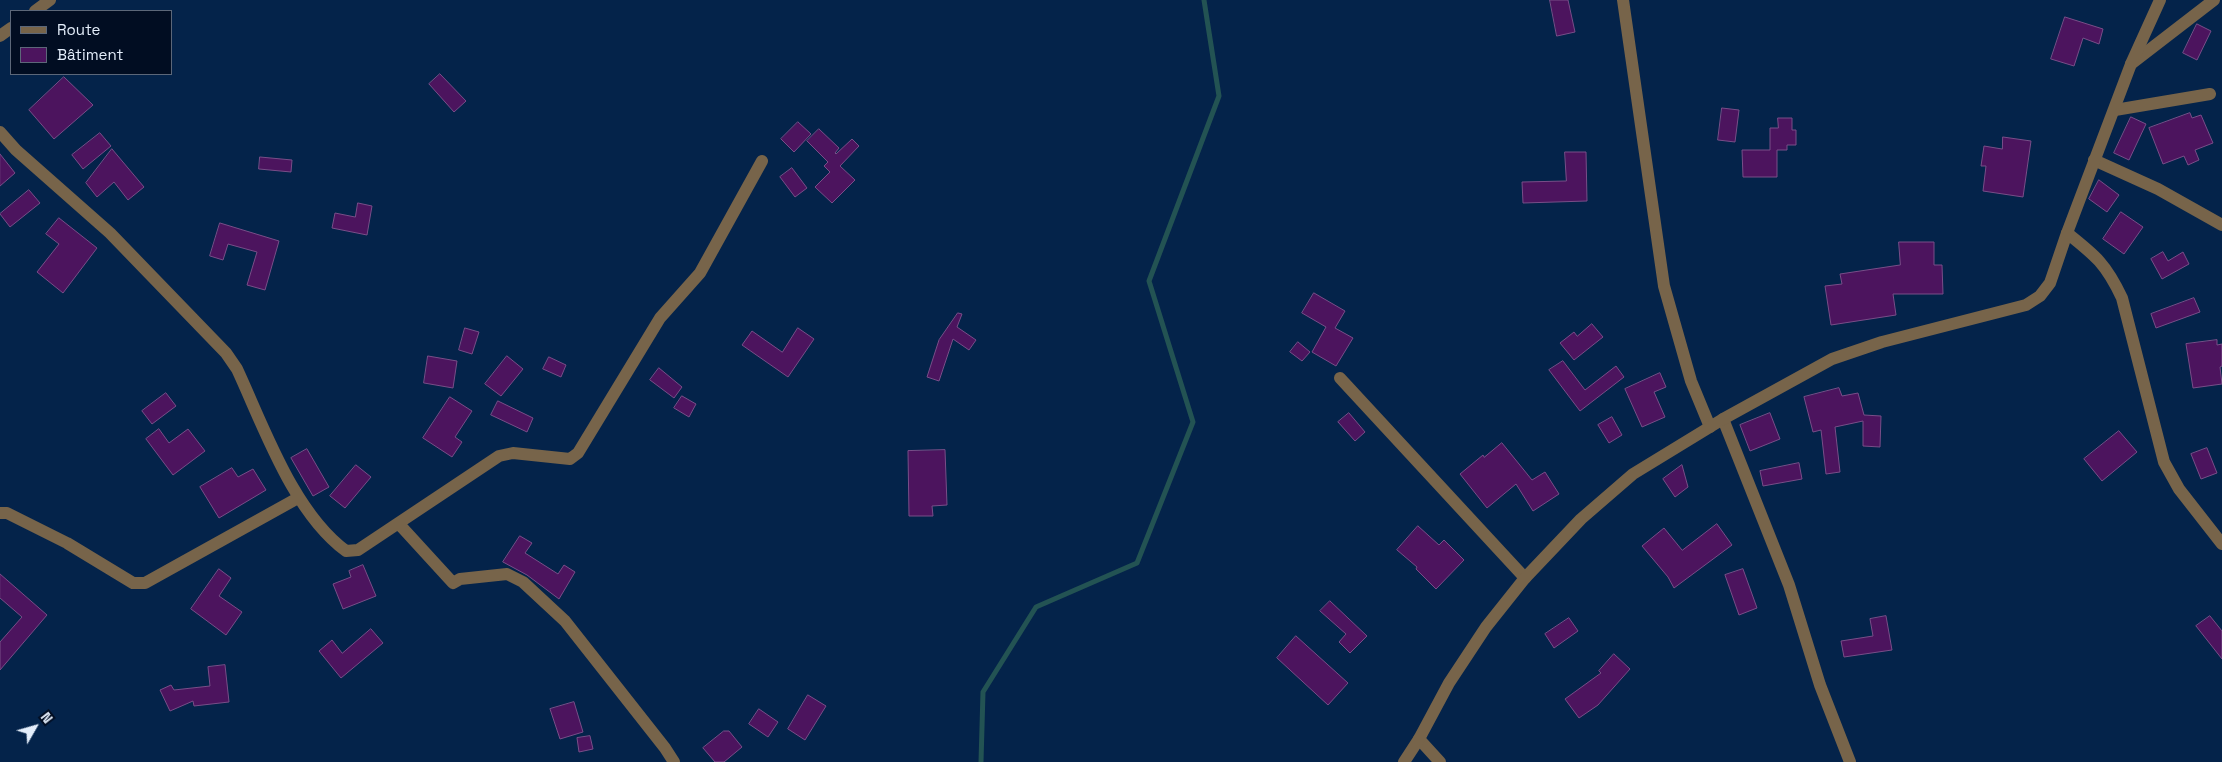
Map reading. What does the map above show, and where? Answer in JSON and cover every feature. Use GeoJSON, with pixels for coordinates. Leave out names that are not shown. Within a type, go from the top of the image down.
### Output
{"type":"FeatureCollection","features":[{"type":"Feature","properties":{"kind":"street"},"geometry":{"type":"LineString","coordinates":[[36,10],[50,0]]}},
{"type":"Feature","properties":{"kind":"street"},"geometry":{"type":"LineString","coordinates":[[1623,0],[1664,286],[1691,381],[1710,427]]}},
{"type":"Feature","properties":{"kind":"street"},"geometry":{"type":"LineString","coordinates":[[1404,762],[1419,739],[1448,683],[1486,627],[1525,578],[1581,519],[1633,474],[1723,419],[1832,359],[1882,342],[2026,305],[2040,296],[2050,283],[2131,64],[2160,0]]}},
{"type":"Feature","properties":{"kind":"street"},"geometry":{"type":"LineString","coordinates":[[2131,64],[2214,0]]}},
{"type":"Feature","properties":{"kind":"street"},"geometry":{"type":"LineString","coordinates":[[2115,110],[2210,94]]}},
{"type":"Feature","properties":{"kind":"street"},"geometry":{"type":"LineString","coordinates":[[0,132],[16,150],[110,233],[226,353],[237,369],[298,498],[337,545],[346,551],[358,550],[499,456],[513,454],[570,459],[578,453],[660,318],[700,273],[762,161]]}},
{"type":"Feature","properties":{"kind":"street"},"geometry":{"type":"LineString","coordinates":[[2094,160],[2165,193],[2222,225]]}},
{"type":"Feature","properties":{"kind":"street"},"geometry":{"type":"LineString","coordinates":[[2067,233],[2098,257],[2112,277],[2122,298],[2164,462],[2178,488],[2222,544]]}},
{"type":"Feature","properties":{"kind":"street"},"geometry":{"type":"LineString","coordinates":[[1340,378],[1525,578]]}},
{"type":"Feature","properties":{"kind":"street"},"geometry":{"type":"LineString","coordinates":[[1723,419],[1789,585],[1820,685],[1850,762]]}},
{"type":"Feature","properties":{"kind":"street"},"geometry":{"type":"LineString","coordinates":[[0,513],[7,513],[67,543],[132,583],[145,583],[298,498]]}},
{"type":"Feature","properties":{"kind":"street"},"geometry":{"type":"LineString","coordinates":[[399,524],[453,583],[460,579],[508,574],[523,582],[565,621],[674,762]]}},
{"type":"Feature","properties":{"kind":"street"},"geometry":{"type":"LineString","coordinates":[[1419,739],[1440,762]]}},
{"type":"Feature","properties":{"kind":"building"},"geometry":{"type":"Polygon","coordinates":[[[1550,0],[1568,0],[1575,32],[1557,36],[1550,0]]]}},
{"type":"Feature","properties":{"kind":"building"},"geometry":{"type":"Polygon","coordinates":[[[2065,17],[2103,29],[2099,44],[2083,38],[2074,66],[2051,59],[2065,17]]]}},
{"type":"Feature","properties":{"kind":"building"},"geometry":{"type":"Polygon","coordinates":[[[2197,24],[2211,31],[2197,60],[2183,53],[2197,24]]]}},
{"type":"Feature","properties":{"kind":"building"},"geometry":{"type":"Polygon","coordinates":[[[440,74],[466,101],[454,112],[429,84],[440,74]]]}},
{"type":"Feature","properties":{"kind":"building"},"geometry":{"type":"Polygon","coordinates":[[[64,77],[93,105],[54,139],[29,110],[64,77]]]}},
{"type":"Feature","properties":{"kind":"building"},"geometry":{"type":"Polygon","coordinates":[[[1722,108],[1739,110],[1735,142],[1718,140],[1722,108]]]}},
{"type":"Feature","properties":{"kind":"building"},"geometry":{"type":"Polygon","coordinates":[[[2190,113],[2192,118],[2201,115],[2213,143],[2195,150],[2199,160],[2188,165],[2184,156],[2163,164],[2149,128],[2190,113]]]}},
{"type":"Feature","properties":{"kind":"building"},"geometry":{"type":"Polygon","coordinates":[[[2131,117],[2146,124],[2129,160],[2114,153],[2131,117]]]}},
{"type":"Feature","properties":{"kind":"building"},"geometry":{"type":"Polygon","coordinates":[[[1778,118],[1792,118],[1792,130],[1796,130],[1796,145],[1787,145],[1787,150],[1777,150],[1777,177],[1743,177],[1742,150],[1770,150],[1770,128],[1778,128],[1778,118]]]}},
{"type":"Feature","properties":{"kind":"building"},"geometry":{"type":"Polygon","coordinates":[[[798,122],[811,134],[794,152],[781,139],[798,122]]]}},
{"type":"Feature","properties":{"kind":"building"},"geometry":{"type":"Polygon","coordinates":[[[819,129],[839,148],[836,154],[852,139],[859,146],[840,166],[855,180],[832,203],[815,187],[830,172],[824,166],[828,162],[807,141],[819,129]]]}},
{"type":"Feature","properties":{"kind":"building"},"geometry":{"type":"Polygon","coordinates":[[[100,133],[111,146],[83,169],[72,155],[100,133]]]}},
{"type":"Feature","properties":{"kind":"building"},"geometry":{"type":"Polygon","coordinates":[[[2003,137],[2031,141],[2023,197],[1983,191],[1986,166],[1981,166],[1984,146],[2002,149],[2003,137]]]}},
{"type":"Feature","properties":{"kind":"building"},"geometry":{"type":"Polygon","coordinates":[[[112,149],[144,187],[128,200],[114,182],[97,197],[86,183],[112,149]]]}},
{"type":"Feature","properties":{"kind":"building"},"geometry":{"type":"Polygon","coordinates":[[[1565,152],[1586,152],[1587,201],[1523,203],[1522,182],[1566,181],[1565,152]]]}},
{"type":"Feature","properties":{"kind":"building"},"geometry":{"type":"Polygon","coordinates":[[[0,154],[15,173],[0,186],[0,154]]]}},
{"type":"Feature","properties":{"kind":"building"},"geometry":{"type":"Polygon","coordinates":[[[260,157],[292,160],[291,172],[259,169],[260,157]]]}},
{"type":"Feature","properties":{"kind":"building"},"geometry":{"type":"Polygon","coordinates":[[[792,168],[807,188],[795,197],[780,177],[792,168]]]}},
{"type":"Feature","properties":{"kind":"building"},"geometry":{"type":"Polygon","coordinates":[[[2099,180],[2119,195],[2107,212],[2089,199],[2099,180]]]}},
{"type":"Feature","properties":{"kind":"building"},"geometry":{"type":"Polygon","coordinates":[[[29,190],[40,203],[10,227],[0,214],[29,190]]]}},
{"type":"Feature","properties":{"kind":"building"},"geometry":{"type":"Polygon","coordinates":[[[358,203],[372,206],[367,235],[332,228],[335,213],[355,217],[358,203]]]}},
{"type":"Feature","properties":{"kind":"building"},"geometry":{"type":"Polygon","coordinates":[[[2121,212],[2143,227],[2124,254],[2103,239],[2121,212]]]}},
{"type":"Feature","properties":{"kind":"building"},"geometry":{"type":"Polygon","coordinates":[[[59,218],[97,248],[63,293],[37,272],[59,244],[46,234],[59,218]]]}},
{"type":"Feature","properties":{"kind":"building"},"geometry":{"type":"Polygon","coordinates":[[[220,223],[279,241],[265,290],[247,285],[257,252],[228,244],[223,260],[210,256],[220,223]]]}},
{"type":"Feature","properties":{"kind":"building"},"geometry":{"type":"Polygon","coordinates":[[[1899,242],[1934,242],[1934,265],[1942,265],[1943,294],[1893,294],[1896,315],[1831,325],[1825,286],[1842,284],[1840,274],[1900,265],[1899,242]]]}},
{"type":"Feature","properties":{"kind":"building"},"geometry":{"type":"Polygon","coordinates":[[[2163,252],[2168,261],[2183,252],[2189,264],[2162,279],[2151,259],[2163,252]]]}},
{"type":"Feature","properties":{"kind":"building"},"geometry":{"type":"Polygon","coordinates":[[[1314,293],[1345,311],[1335,328],[1353,338],[1336,366],[1312,352],[1326,327],[1302,313],[1314,293]]]}},
{"type":"Feature","properties":{"kind":"building"},"geometry":{"type":"Polygon","coordinates":[[[2194,298],[2200,312],[2156,328],[2151,314],[2194,298]]]}},
{"type":"Feature","properties":{"kind":"building"},"geometry":{"type":"Polygon","coordinates":[[[958,313],[962,314],[957,327],[976,340],[969,350],[953,339],[939,381],[927,377],[939,340],[958,313]]]}},
{"type":"Feature","properties":{"kind":"building"},"geometry":{"type":"Polygon","coordinates":[[[1592,324],[1603,337],[1574,360],[1560,343],[1574,332],[1577,336],[1592,324]]]}},
{"type":"Feature","properties":{"kind":"building"},"geometry":{"type":"Polygon","coordinates":[[[465,328],[479,332],[472,354],[459,350],[465,328]]]}},
{"type":"Feature","properties":{"kind":"building"},"geometry":{"type":"Polygon","coordinates":[[[798,328],[814,339],[788,377],[742,345],[752,331],[782,352],[798,328]]]}},
{"type":"Feature","properties":{"kind":"building"},"geometry":{"type":"Polygon","coordinates":[[[2217,340],[2217,345],[2222,344],[2222,366],[2220,367],[2222,384],[2193,388],[2186,344],[2217,340]]]}},
{"type":"Feature","properties":{"kind":"building"},"geometry":{"type":"Polygon","coordinates":[[[1298,342],[1310,352],[1302,361],[1290,352],[1298,342]]]}},
{"type":"Feature","properties":{"kind":"building"},"geometry":{"type":"Polygon","coordinates":[[[428,356],[457,361],[453,388],[424,383],[428,356]]]}},
{"type":"Feature","properties":{"kind":"building"},"geometry":{"type":"Polygon","coordinates":[[[507,356],[523,369],[501,396],[485,384],[507,356]]]}},
{"type":"Feature","properties":{"kind":"building"},"geometry":{"type":"Polygon","coordinates":[[[549,357],[566,365],[561,377],[543,369],[549,357]]]}},
{"type":"Feature","properties":{"kind":"building"},"geometry":{"type":"Polygon","coordinates":[[[1563,361],[1585,390],[1616,366],[1624,377],[1580,411],[1549,370],[1563,361]]]}},
{"type":"Feature","properties":{"kind":"building"},"geometry":{"type":"Polygon","coordinates":[[[659,368],[682,387],[674,398],[650,380],[659,368]]]}},
{"type":"Feature","properties":{"kind":"building"},"geometry":{"type":"Polygon","coordinates":[[[1660,373],[1666,387],[1654,392],[1665,417],[1642,427],[1625,389],[1660,373]]]}},
{"type":"Feature","properties":{"kind":"building"},"geometry":{"type":"Polygon","coordinates":[[[1839,388],[1842,396],[1858,393],[1864,415],[1881,416],[1880,447],[1863,446],[1863,421],[1835,427],[1840,472],[1826,474],[1821,430],[1813,432],[1804,397],[1839,388]]]}},
{"type":"Feature","properties":{"kind":"building"},"geometry":{"type":"Polygon","coordinates":[[[166,393],[176,406],[152,424],[142,411],[166,393]]]}},
{"type":"Feature","properties":{"kind":"building"},"geometry":{"type":"Polygon","coordinates":[[[682,396],[696,404],[689,417],[674,408],[682,396]]]}},
{"type":"Feature","properties":{"kind":"building"},"geometry":{"type":"Polygon","coordinates":[[[450,397],[472,411],[455,437],[462,442],[452,457],[423,438],[450,397]]]}},
{"type":"Feature","properties":{"kind":"building"},"geometry":{"type":"Polygon","coordinates":[[[498,401],[533,418],[527,432],[491,415],[498,401]]]}},
{"type":"Feature","properties":{"kind":"building"},"geometry":{"type":"Polygon","coordinates":[[[1349,413],[1365,432],[1355,441],[1338,422],[1349,413]]]}},
{"type":"Feature","properties":{"kind":"building"},"geometry":{"type":"Polygon","coordinates":[[[1770,413],[1780,439],[1750,451],[1740,425],[1770,413]]]}},
{"type":"Feature","properties":{"kind":"building"},"geometry":{"type":"Polygon","coordinates":[[[1612,417],[1622,435],[1609,443],[1598,425],[1612,417]]]}},
{"type":"Feature","properties":{"kind":"building"},"geometry":{"type":"Polygon","coordinates":[[[159,429],[169,443],[188,429],[205,451],[173,475],[146,439],[159,429]]]}},
{"type":"Feature","properties":{"kind":"building"},"geometry":{"type":"Polygon","coordinates":[[[2119,431],[2137,452],[2102,481],[2084,459],[2119,431]]]}},
{"type":"Feature","properties":{"kind":"building"},"geometry":{"type":"Polygon","coordinates":[[[1502,443],[1532,480],[1545,472],[1559,494],[1533,511],[1516,484],[1487,508],[1460,474],[1483,455],[1484,457],[1502,443]]]}},
{"type":"Feature","properties":{"kind":"building"},"geometry":{"type":"Polygon","coordinates":[[[2207,448],[2217,473],[2201,479],[2191,454],[2207,448]]]}},
{"type":"Feature","properties":{"kind":"building"},"geometry":{"type":"Polygon","coordinates":[[[307,449],[329,487],[313,496],[291,458],[307,449]]]}},
{"type":"Feature","properties":{"kind":"building"},"geometry":{"type":"Polygon","coordinates":[[[945,450],[947,505],[932,506],[933,516],[909,516],[908,451],[945,450]]]}},
{"type":"Feature","properties":{"kind":"building"},"geometry":{"type":"Polygon","coordinates":[[[1799,463],[1802,479],[1763,486],[1760,471],[1799,463]]]}},
{"type":"Feature","properties":{"kind":"building"},"geometry":{"type":"Polygon","coordinates":[[[356,465],[371,477],[345,508],[330,496],[356,465]]]}},
{"type":"Feature","properties":{"kind":"building"},"geometry":{"type":"Polygon","coordinates":[[[1682,465],[1688,487],[1675,497],[1663,479],[1682,465]]]}},
{"type":"Feature","properties":{"kind":"building"},"geometry":{"type":"Polygon","coordinates":[[[232,468],[238,477],[253,469],[266,490],[219,518],[200,487],[232,468]]]}},
{"type":"Feature","properties":{"kind":"building"},"geometry":{"type":"Polygon","coordinates":[[[1717,524],[1732,545],[1674,588],[1668,577],[1642,546],[1664,528],[1682,550],[1717,524]]]}},
{"type":"Feature","properties":{"kind":"building"},"geometry":{"type":"Polygon","coordinates":[[[1418,526],[1439,545],[1444,540],[1464,560],[1436,589],[1416,569],[1417,567],[1397,550],[1418,526]]]}},
{"type":"Feature","properties":{"kind":"building"},"geometry":{"type":"Polygon","coordinates":[[[520,536],[532,543],[525,553],[558,574],[564,565],[575,572],[559,599],[527,575],[503,562],[520,536]]]}},
{"type":"Feature","properties":{"kind":"building"},"geometry":{"type":"Polygon","coordinates":[[[363,565],[376,596],[343,609],[333,584],[351,577],[349,571],[363,565]]]}},
{"type":"Feature","properties":{"kind":"building"},"geometry":{"type":"Polygon","coordinates":[[[219,569],[231,578],[219,596],[242,612],[226,635],[191,609],[219,569]]]}},
{"type":"Feature","properties":{"kind":"building"},"geometry":{"type":"Polygon","coordinates":[[[1743,569],[1757,608],[1739,615],[1725,575],[1743,569]]]}},
{"type":"Feature","properties":{"kind":"building"},"geometry":{"type":"Polygon","coordinates":[[[0,574],[47,615],[0,670],[0,642],[22,617],[0,598],[0,574]]]}},
{"type":"Feature","properties":{"kind":"building"},"geometry":{"type":"Polygon","coordinates":[[[1330,601],[1367,636],[1350,653],[1339,642],[1346,634],[1320,611],[1330,601]]]}},
{"type":"Feature","properties":{"kind":"building"},"geometry":{"type":"Polygon","coordinates":[[[1886,616],[1892,650],[1844,657],[1841,641],[1873,636],[1870,619],[1886,616]]]}},
{"type":"Feature","properties":{"kind":"building"},"geometry":{"type":"Polygon","coordinates":[[[2210,616],[2222,631],[2222,659],[2196,626],[2210,616]]]}},
{"type":"Feature","properties":{"kind":"building"},"geometry":{"type":"Polygon","coordinates":[[[1569,618],[1578,631],[1554,648],[1545,634],[1569,618]]]}},
{"type":"Feature","properties":{"kind":"building"},"geometry":{"type":"Polygon","coordinates":[[[371,629],[383,643],[341,678],[319,651],[332,640],[342,653],[371,629]]]}},
{"type":"Feature","properties":{"kind":"building"},"geometry":{"type":"Polygon","coordinates":[[[1296,636],[1348,683],[1328,705],[1277,658],[1296,636]]]}},
{"type":"Feature","properties":{"kind":"building"},"geometry":{"type":"Polygon","coordinates":[[[1614,654],[1630,669],[1598,705],[1579,718],[1565,699],[1601,673],[1599,671],[1614,654]]]}},
{"type":"Feature","properties":{"kind":"building"},"geometry":{"type":"Polygon","coordinates":[[[225,665],[229,702],[194,706],[193,701],[170,711],[160,690],[171,685],[174,690],[210,686],[208,667],[225,665]]]}},
{"type":"Feature","properties":{"kind":"building"},"geometry":{"type":"Polygon","coordinates":[[[808,695],[826,706],[805,740],[788,729],[808,695]]]}},
{"type":"Feature","properties":{"kind":"building"},"geometry":{"type":"Polygon","coordinates":[[[574,702],[583,732],[560,739],[550,709],[574,702]]]}},
{"type":"Feature","properties":{"kind":"building"},"geometry":{"type":"Polygon","coordinates":[[[759,709],[778,722],[768,737],[749,724],[759,709]]]}},
{"type":"Feature","properties":{"kind":"building"},"geometry":{"type":"Polygon","coordinates":[[[724,731],[729,731],[742,747],[724,762],[715,762],[703,748],[724,731]]]}},
{"type":"Feature","properties":{"kind":"building"},"geometry":{"type":"Polygon","coordinates":[[[590,736],[593,749],[579,752],[577,738],[590,736]]]}},
{"type":"Feature","properties":{"kind":"waterway"},"geometry":{"type":"LineString","coordinates":[[981,762],[983,692],[1036,607],[1137,563],[1193,422],[1149,281],[1219,96],[1204,0]]}}]}
